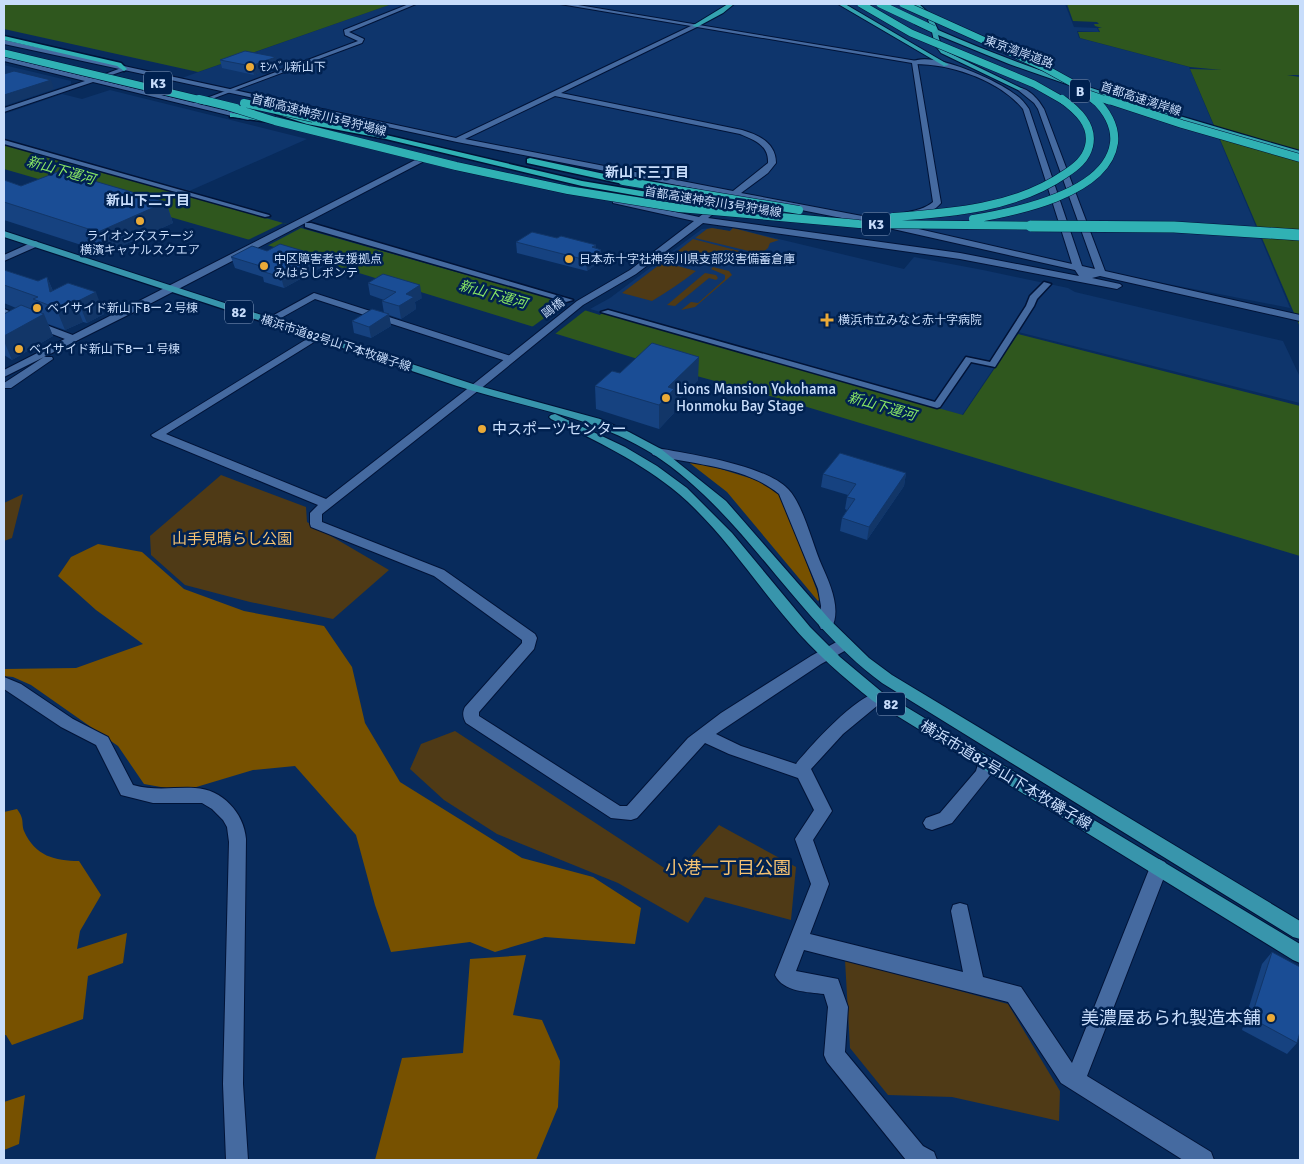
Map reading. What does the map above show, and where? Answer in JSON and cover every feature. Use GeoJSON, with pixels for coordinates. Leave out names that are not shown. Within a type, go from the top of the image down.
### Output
{"type":"FeatureCollection","features":[{"type":"Feature","properties":{"kind":"highway"},"geometry":{"type":"LineString","coordinates":[[841,4],[946,64]]}},
{"type":"Feature","properties":{"kind":"highway","name":"首都高速神奈川3号狩場線"},"geometry":{"type":"LineString","coordinates":[[4,48],[702,204],[786,214],[838,217],[907,216],[954,211],[1010,199],[1041,188],[1072,170],[1086,156],[1091,141],[1089,130],[1082,117],[1068,104],[1035,86],[898,25],[861,4]]}},
{"type":"Feature","properties":{"kind":"highway","name":"首都高速湾岸線"},"geometry":{"type":"LineString","coordinates":[[868,4],[938,38],[1022,71],[1219,135],[1300,158]]}},
{"type":"Feature","properties":{"kind":"highway","name":"首都高速湾岸線"},"geometry":{"type":"LineString","coordinates":[[881,4],[948,36],[1047,74],[1144,106],[1300,152]]}},
{"type":"Feature","properties":{"kind":"highway","name":"首都高速神奈川3号狩場線"},"geometry":{"type":"LineString","coordinates":[[4,53],[577,190],[728,219],[792,226],[845,228],[899,227],[959,221],[1006,213],[1042,202],[1076,188],[1102,168],[1112,152],[1115,138],[1112,124],[1105,112],[1090,96],[1041,67],[903,4]]}},
{"type":"Feature","properties":{"kind":"highway"},"geometry":{"type":"LineString","coordinates":[[916,4],[927,13],[933,23],[939,48],[948,56],[1020,89]]}},
{"type":"Feature","properties":{"kind":"highway"},"geometry":{"type":"LineString","coordinates":[[695,26],[729,6]]}},
{"type":"Feature","properties":{"kind":"highway"},"geometry":{"type":"LineString","coordinates":[[4,38],[119,64],[124,69]]}},
{"type":"Feature","properties":{"kind":"highway","name":"K3"},"geometry":{"type":"LineString","coordinates":[[256,97],[280,113],[316,123],[362,131],[563,179],[636,194],[702,204]]}},
{"type":"Feature","properties":{"kind":"highway","name":"K3"},"geometry":{"type":"LineString","coordinates":[[227,106],[275,121],[466,168],[568,190],[679,208],[859,224],[1165,227],[1300,235]]}},
{"type":"Feature","properties":{"kind":"highway","name":"K3"},"geometry":{"type":"LineString","coordinates":[[233,115],[355,134],[728,219]]}},
{"type":"Feature","properties":{"kind":"highway","name":"K3"},"geometry":{"type":"LineString","coordinates":[[313,118],[385,130],[623,181],[721,198],[839,215],[909,219],[1127,219],[1300,230]]}},
{"type":"Feature","properties":{"kind":"highway","name":"B"},"geometry":{"type":"LineString","coordinates":[[1219,135],[1300,162]]}},
{"type":"Feature","properties":{"kind":"main road","name":"横浜市道82号山下本牧磯子線"},"geometry":{"type":"LineString","coordinates":[[4,234],[475,388],[596,421],[625,434],[656,452],[688,475],[722,504],[826,625],[845,644],[887,679],[1300,931]]}},
{"type":"Feature","properties":{"kind":"main road","name":"横浜市道82号山下本牧磯子線"},"geometry":{"type":"LineString","coordinates":[[527,403],[616,446],[653,468],[684,492],[716,524],[796,621],[826,654],[878,696],[1300,954]]}},
{"type":"Feature","properties":{"kind":"street"},"geometry":{"type":"LineString","coordinates":[[191,106],[360,42],[362,40],[347,34],[346,31],[413,4]]}},
{"type":"Feature","properties":{"kind":"street"},"geometry":{"type":"LineString","coordinates":[[563,4],[914,62],[946,64],[995,85],[1022,102],[1026,109],[1077,266],[1085,278]]}},
{"type":"Feature","properties":{"kind":"street"},"geometry":{"type":"LineString","coordinates":[[457,140],[695,26]]}},
{"type":"Feature","properties":{"kind":"street"},"geometry":{"type":"LineString","coordinates":[[4,42],[457,140],[883,224],[1077,266],[1297,321]]}},
{"type":"Feature","properties":{"kind":"street"},"geometry":{"type":"LineString","coordinates":[[4,59],[191,106],[428,157],[701,220],[899,246],[1085,278],[1297,321]]}},
{"type":"Feature","properties":{"kind":"street"},"geometry":{"type":"LineString","coordinates":[[883,224],[894,216],[928,209],[937,204],[914,62]]}},
{"type":"Feature","properties":{"kind":"street"},"geometry":{"type":"LineString","coordinates":[[4,110],[124,69]]}},
{"type":"Feature","properties":{"kind":"street"},"geometry":{"type":"LineString","coordinates":[[1020,89],[1037,102],[1041,109],[1101,272]]}},
{"type":"Feature","properties":{"kind":"street","name":"鷗橋"},"geometry":{"type":"LineString","coordinates":[[326,504],[475,388],[544,331],[573,303],[633,272],[765,171],[772,163],[772,153],[769,147],[758,139],[742,132],[553,93]]}},
{"type":"Feature","properties":{"kind":"street"},"geometry":{"type":"LineString","coordinates":[[4,142],[267,216]]}},
{"type":"Feature","properties":{"kind":"street"},"geometry":{"type":"LineString","coordinates":[[4,374],[58,344],[74,339],[292,225],[428,157]]}},
{"type":"Feature","properties":{"kind":"street"},"geometry":{"type":"LineString","coordinates":[[308,225],[573,303]]}},
{"type":"Feature","properties":{"kind":"street"},"geometry":{"type":"LineString","coordinates":[[4,258],[34,244]]}},
{"type":"Feature","properties":{"kind":"street"},"geometry":{"type":"LineString","coordinates":[[1085,278],[1101,272]]}},
{"type":"Feature","properties":{"kind":"street"},"geometry":{"type":"LineString","coordinates":[[605,312],[937,405],[969,359],[992,365],[1030,306],[1033,298],[1047,284]]}},
{"type":"Feature","properties":{"kind":"street"},"geometry":{"type":"LineString","coordinates":[[268,321],[314,296],[510,359]]}},
{"type":"Feature","properties":{"kind":"street"},"geometry":{"type":"LineString","coordinates":[[4,312],[74,339]]}},
{"type":"Feature","properties":{"kind":"street"},"geometry":{"type":"LineString","coordinates":[[315,337],[157,435],[326,504],[316,513],[316,524],[439,573],[530,638],[529,646],[470,711],[472,719],[617,813],[631,813],[694,742],[727,717],[845,644]]}},
{"type":"Feature","properties":{"kind":"street"},"geometry":{"type":"LineString","coordinates":[[7,386],[68,346],[74,339]]}},
{"type":"Feature","properties":{"kind":"street"},"geometry":{"type":"LineString","coordinates":[[656,452],[698,460],[767,480],[784,493],[826,593],[830,611],[826,625]]}},
{"type":"Feature","properties":{"kind":"street"},"geometry":{"type":"LineString","coordinates":[[4,683],[16,688],[67,723],[102,742],[127,790],[141,796],[198,795],[220,806],[227,812],[235,824],[237,857],[233,1084],[236,1160]]}},
{"type":"Feature","properties":{"kind":"street"},"geometry":{"type":"LineString","coordinates":[[878,696],[832,733],[802,768],[823,811],[804,839],[820,884],[785,975],[797,981],[831,986],[838,1007],[834,1055],[915,1154],[926,1160]]}},
{"type":"Feature","properties":{"kind":"street"},"geometry":{"type":"LineString","coordinates":[[704,735],[735,750],[805,774]]}},
{"type":"Feature","properties":{"kind":"street"},"geometry":{"type":"LineString","coordinates":[[932,823],[946,818],[984,773],[986,763]]}},
{"type":"Feature","properties":{"kind":"street"},"geometry":{"type":"LineString","coordinates":[[1075,1081],[1159,867]]}},
{"type":"Feature","properties":{"kind":"street"},"geometry":{"type":"LineString","coordinates":[[960,911],[975,984]]}},
{"type":"Feature","properties":{"kind":"street"},"geometry":{"type":"LineString","coordinates":[[798,940],[1014,994],[1068,1076],[1203,1160]]}},
{"type":"Feature","properties":{"kind":"shaded area"},"geometry":{"type":"Polygon","coordinates":[[[392,4],[1065,4],[1074,27],[1097,28],[1099,32],[1077,31],[1079,38],[1189,67],[1290,308],[1077,266],[176,80],[392,4]]]}},
{"type":"Feature","properties":{"kind":"shaded area"},"geometry":{"type":"Polygon","coordinates":[[[4,65],[71,81],[71,84],[4,106],[4,65]]]}},
{"type":"Feature","properties":{"kind":"shaded area"},"geometry":{"type":"Polygon","coordinates":[[[110,90],[307,139],[187,192],[4,140],[4,114],[62,94],[82,99],[110,90]]]}},
{"type":"Feature","properties":{"kind":"shaded area","name":"横浜市立みなと赤十字病院"},"geometry":{"type":"Polygon","coordinates":[[[712,228],[729,231],[733,228],[904,269],[914,257],[983,270],[1068,288],[1075,292],[1283,341],[1300,377],[1300,403],[1018,332],[962,415],[590,309],[610,298],[702,229],[712,228]]]}},
{"type":"Feature","properties":{"kind":"shaded area"},"geometry":{"type":"Polygon","coordinates":[[[682,457],[769,484],[782,497],[820,599],[818,601],[727,492],[682,457]]]}},
{"type":"Feature","properties":{"kind":"shaded area"},"geometry":{"type":"Polygon","coordinates":[[[98,544],[142,552],[184,589],[244,611],[324,626],[352,667],[365,723],[400,782],[522,858],[593,877],[641,908],[635,944],[545,937],[495,952],[470,942],[391,952],[375,905],[356,835],[295,766],[253,770],[183,791],[144,784],[118,746],[31,685],[13,677],[4,676],[4,669],[76,668],[143,644],[96,610],[58,576],[71,557],[98,544]]]}},
{"type":"Feature","properties":{"kind":"shaded area"},"geometry":{"type":"Polygon","coordinates":[[[17,809],[22,818],[24,831],[34,846],[54,858],[79,861],[101,895],[80,931],[77,949],[127,933],[123,963],[88,976],[83,1019],[12,1045],[6,1035],[4,1035],[4,812],[17,809]]]}},
{"type":"Feature","properties":{"kind":"shaded area"},"geometry":{"type":"Polygon","coordinates":[[[526,955],[513,1015],[542,1020],[560,1061],[558,1107],[536,1160],[375,1160],[402,1058],[463,1053],[470,959],[526,955]]]}},
{"type":"Feature","properties":{"kind":"shaded area"},"geometry":{"type":"Polygon","coordinates":[[[25,1095],[19,1144],[4,1150],[4,1102],[25,1095]]]}},
{"type":"Feature","properties":{"kind":"green space"},"geometry":{"type":"Polygon","coordinates":[[[733,228],[779,240],[770,243],[768,248],[761,254],[695,238],[707,229],[730,231],[733,228]]]}},
{"type":"Feature","properties":{"kind":"green space"},"geometry":{"type":"Polygon","coordinates":[[[693,239],[759,256],[726,250],[713,253],[695,263],[669,258],[693,239]]]}},
{"type":"Feature","properties":{"kind":"green space"},"geometry":{"type":"Polygon","coordinates":[[[663,262],[696,271],[652,301],[622,293],[663,262]]]}},
{"type":"Feature","properties":{"kind":"green space"},"geometry":{"type":"Polygon","coordinates":[[[713,267],[729,271],[732,275],[695,307],[681,310],[691,302],[698,303],[725,279],[725,275],[711,269],[713,267]]]}},
{"type":"Feature","properties":{"kind":"green space"},"geometry":{"type":"Polygon","coordinates":[[[705,273],[716,275],[718,278],[716,280],[709,278],[675,306],[667,305],[705,273]]]}},
{"type":"Feature","properties":{"kind":"green space","name":"山手見晴らし公園"},"geometry":{"type":"Polygon","coordinates":[[[221,475],[306,507],[307,522],[389,570],[333,619],[250,602],[185,585],[151,555],[150,536],[221,475]]]}},
{"type":"Feature","properties":{"kind":"green space"},"geometry":{"type":"Polygon","coordinates":[[[23,494],[12,538],[4,541],[4,503],[23,494]]]}},
{"type":"Feature","properties":{"kind":"green space","name":"小港一丁目公園"},"geometry":{"type":"Polygon","coordinates":[[[455,731],[675,875],[719,825],[796,867],[791,920],[705,897],[688,923],[618,883],[497,834],[444,800],[410,769],[421,744],[455,731]]]}},
{"type":"Feature","properties":{"kind":"green space"},"geometry":{"type":"Polygon","coordinates":[[[845,960],[1008,1004],[1060,1091],[1059,1121],[952,1097],[888,1095],[850,1048],[845,960]]]}},
{"type":"Feature","properties":{"kind":"water"},"geometry":{"type":"Polygon","coordinates":[[[4,4],[392,4],[198,72],[4,29],[4,4]]]}},
{"type":"Feature","properties":{"kind":"water"},"geometry":{"type":"Polygon","coordinates":[[[1067,4],[1300,4],[1300,75],[1287,75],[1300,77],[1300,327],[1190,69],[1222,70],[1190,67],[1080,38],[1078,32],[1100,32],[1098,28],[1102,28],[1095,26],[1094,24],[1099,24],[1097,22],[1073,21],[1067,4]]]}},
{"type":"Feature","properties":{"kind":"water","name":"新山下運河"},"geometry":{"type":"Polygon","coordinates":[[[4,144],[566,303],[600,315],[602,313],[963,415],[1018,334],[1300,406],[1300,556],[774,397],[667,368],[281,249],[4,169],[4,144]]]}},
{"type":"Feature","properties":{"kind":"pier"},"geometry":{"type":"Polygon","coordinates":[[[283,223],[301,228],[267,246],[248,240],[283,223]]]}},
{"type":"Feature","properties":{"kind":"pier"},"geometry":{"type":"Polygon","coordinates":[[[565,303],[587,309],[555,334],[532,327],[565,303]]]}},
{"type":"Feature","properties":{"kind":"building"},"geometry":{"type":"Polygon","coordinates":[[[245,51],[276,57],[251,66],[220,60],[245,51]]]}},
{"type":"Feature","properties":{"kind":"building"},"geometry":{"type":"Polygon","coordinates":[[[14,71],[51,80],[4,95],[4,74],[14,71]]]}},
{"type":"Feature","properties":{"kind":"building"},"geometry":{"type":"Polygon","coordinates":[[[60,171],[166,202],[98,232],[4,202],[4,180],[21,186],[60,171]]]}},
{"type":"Feature","properties":{"kind":"building"},"geometry":{"type":"Polygon","coordinates":[[[532,232],[557,238],[561,236],[596,245],[592,247],[601,250],[586,260],[516,242],[532,232]]]}},
{"type":"Feature","properties":{"kind":"building"},"geometry":{"type":"Polygon","coordinates":[[[280,244],[320,256],[281,277],[261,271],[267,268],[231,257],[252,246],[267,251],[280,244]]]}},
{"type":"Feature","properties":{"kind":"building"},"geometry":{"type":"Polygon","coordinates":[[[4,270],[38,281],[47,277],[50,292],[68,283],[96,292],[78,301],[74,300],[56,308],[33,299],[38,297],[4,285],[4,270]]]}},
{"type":"Feature","properties":{"kind":"building"},"geometry":{"type":"Polygon","coordinates":[[[383,274],[420,285],[406,294],[414,297],[399,306],[382,301],[396,292],[368,283],[383,274]]]}},
{"type":"Feature","properties":{"kind":"building"},"geometry":{"type":"Polygon","coordinates":[[[21,305],[44,314],[4,336],[4,314],[21,305]]]}},
{"type":"Feature","properties":{"kind":"building"},"geometry":{"type":"Polygon","coordinates":[[[372,309],[389,314],[369,327],[352,321],[372,309]]]}},
{"type":"Feature","properties":{"kind":"building"},"geometry":{"type":"Polygon","coordinates":[[[652,343],[699,357],[668,387],[674,389],[659,405],[595,386],[612,371],[620,373],[652,343]]]}},
{"type":"Feature","properties":{"kind":"building"},"geometry":{"type":"Polygon","coordinates":[[[840,453],[906,473],[869,527],[842,518],[855,499],[847,497],[856,484],[823,474],[840,453]]]}},
{"type":"Feature","properties":{"kind":"building","name":"美濃屋あられ製造本舗"},"geometry":{"type":"Polygon","coordinates":[[[1272,952],[1300,967],[1300,1032],[1297,1043],[1251,1018],[1272,952]]]}},
{"type":"Feature","properties":{"kind":"place","name":"ﾓﾝﾍﾞﾙ新山下"},"geometry":{"type":"Point","coordinates":[250,67]}},
{"type":"Feature","properties":{"kind":"place","name":"ライオンズステージ 横濱キャナルスクエア"},"geometry":{"type":"Point","coordinates":[140,221]}},
{"type":"Feature","properties":{"kind":"place","name":"日本赤十字社神奈川県支部災害備蓄倉庫"},"geometry":{"type":"Point","coordinates":[569,259]}},
{"type":"Feature","properties":{"kind":"place","name":"中区障害者支援拠点 みはらしポンテ"},"geometry":{"type":"Point","coordinates":[264,266]}},
{"type":"Feature","properties":{"kind":"place","name":"ベイサイド新山下Bー２号棟"},"geometry":{"type":"Point","coordinates":[37,308]}},
{"type":"Feature","properties":{"kind":"place","name":"横浜市立みなと赤十字病院"},"geometry":{"type":"Point","coordinates":[827,320]}},
{"type":"Feature","properties":{"kind":"place","name":"ベイサイド新山下Bー１号棟"},"geometry":{"type":"Point","coordinates":[19,349]}},
{"type":"Feature","properties":{"kind":"place","name":"Lions Mansion Yokohama Honmoku Bay Stage"},"geometry":{"type":"Point","coordinates":[666,398]}},
{"type":"Feature","properties":{"kind":"place","name":"中スポーツセンター"},"geometry":{"type":"Point","coordinates":[482,429]}},
{"type":"Feature","properties":{"kind":"place","name":"美濃屋あられ製造本舗"},"geometry":{"type":"Point","coordinates":[1271,1018]}},
{"type":"Feature","properties":{"kind":"district","name":"新山下三丁目"},"geometry":{"type":"Point","coordinates":[647,172]}},
{"type":"Feature","properties":{"kind":"district","name":"新山下二丁目"},"geometry":{"type":"Point","coordinates":[148,200]}}]}
